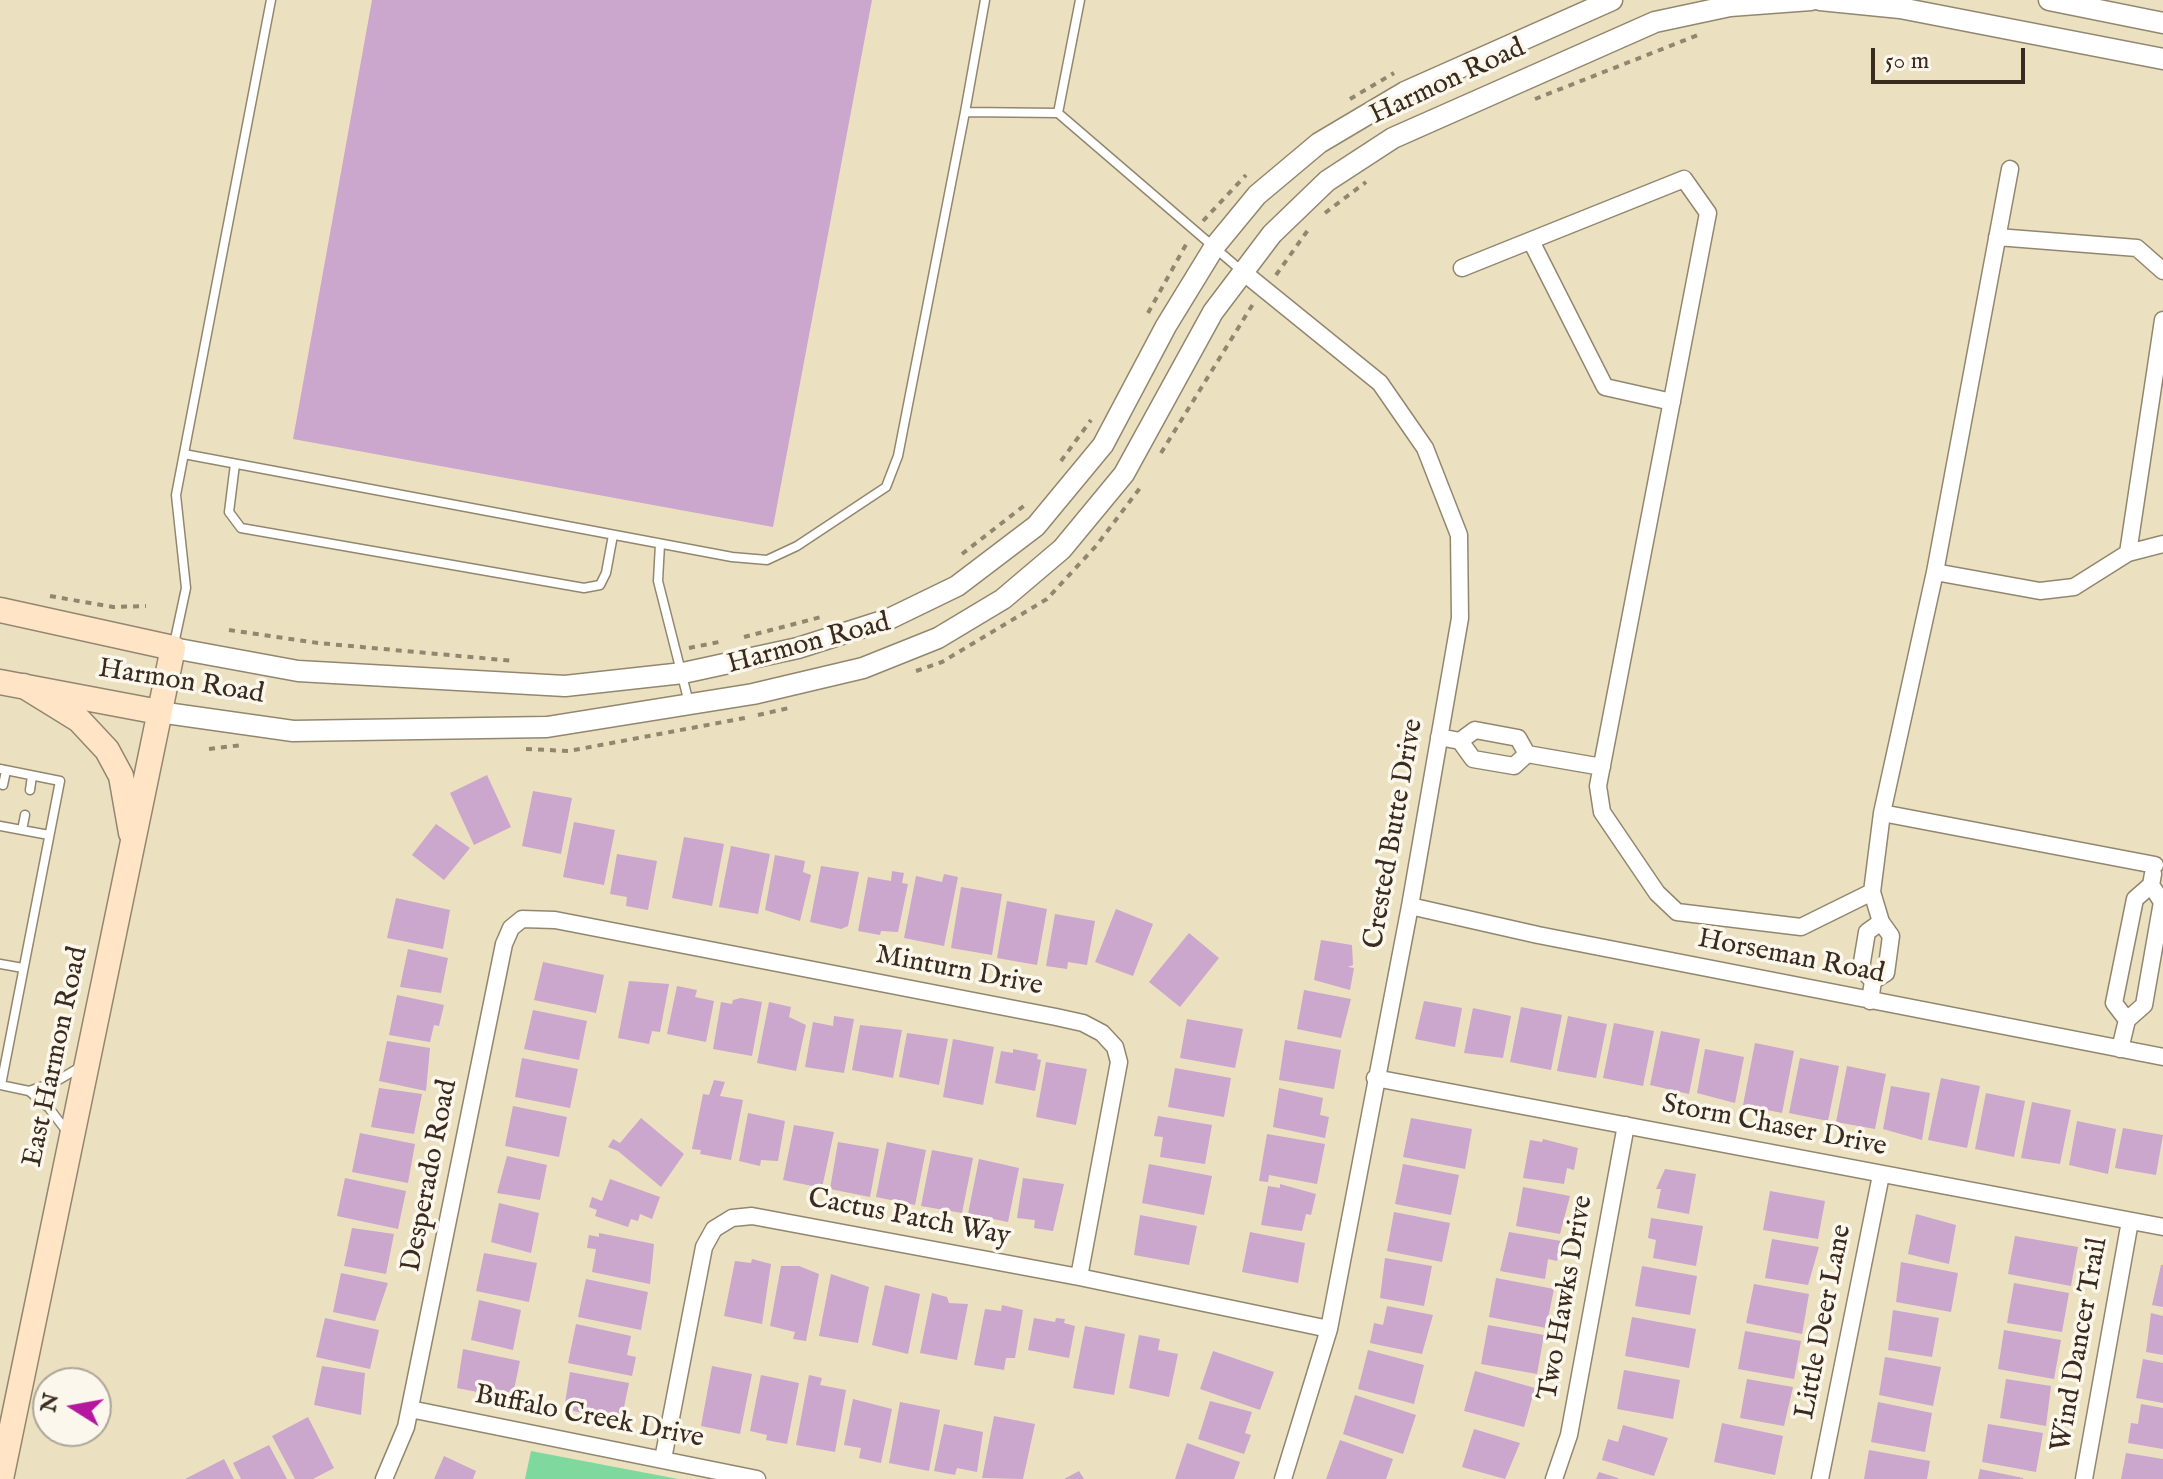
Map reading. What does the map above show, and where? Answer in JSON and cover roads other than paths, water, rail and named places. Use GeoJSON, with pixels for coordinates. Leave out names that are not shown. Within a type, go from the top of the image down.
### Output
{"type":"FeatureCollection","features":[{"type":"Feature","properties":{"kind":"main road","name":"Harmon Road"},"geometry":{"type":"LineString","coordinates":[[0,610],[173,648]]}},
{"type":"Feature","properties":{"kind":"main road","name":"East Harmon Road"},"geometry":{"type":"LineString","coordinates":[[1,1479],[173,648]]}},
{"type":"Feature","properties":{"kind":"main road","name":"Harmon Road"},"geometry":{"type":"LineString","coordinates":[[12,684],[159,712]]}},
{"type":"Feature","properties":{"kind":"main road"},"geometry":{"type":"LineString","coordinates":[[12,684],[79,720],[107,750],[121,776],[133,846]]}},
{"type":"Feature","properties":{"kind":"street","name":"Harmon Road"},"geometry":{"type":"LineString","coordinates":[[173,648],[298,671],[565,686],[683,673],[798,648],[889,619],[957,586],[1036,526],[1103,445],[1166,326],[1215,246],[1257,195],[1319,143],[1405,92],[1612,0]]}},
{"type":"Feature","properties":{"kind":"street","name":"Harmon Road"},"geometry":{"type":"LineString","coordinates":[[159,712],[293,731],[547,727],[753,694],[863,668],[938,638],[1003,599],[1062,549],[1124,474],[1213,312],[1272,234],[1327,181],[1393,138],[1655,22],[1730,6],[1811,0]]}},
{"type":"Feature","properties":{"kind":"street"},"geometry":{"type":"LineString","coordinates":[[1820,0],[1900,8],[2163,59]]}},
{"type":"Feature","properties":{"kind":"street"},"geometry":{"type":"LineString","coordinates":[[2049,0],[2163,23]]}},
{"type":"Feature","properties":{"kind":"street"},"geometry":{"type":"LineString","coordinates":[[1870,1001],[1873,981],[1886,973],[1891,936],[1881,922],[1872,892],[1882,813],[1935,572],[2010,169]]}},
{"type":"Feature","properties":{"kind":"street"},"geometry":{"type":"LineString","coordinates":[[1462,268],[1532,243],[1684,179],[1708,213],[1598,786],[1602,812],[1657,893],[1677,912],[1801,927],[1872,892]]}},
{"type":"Feature","properties":{"kind":"street"},"geometry":{"type":"LineString","coordinates":[[1997,237],[2137,248],[2163,271]]}},
{"type":"Feature","properties":{"kind":"street"},"geometry":{"type":"LineString","coordinates":[[1532,243],[1605,387],[1672,402]]}},
{"type":"Feature","properties":{"kind":"street","name":"Crested Butte Drive"},"geometry":{"type":"LineString","coordinates":[[1243,272],[1380,383],[1425,448],[1459,535],[1460,618],[1410,906],[1329,1329],[1283,1479]]}},
{"type":"Feature","properties":{"kind":"street"},"geometry":{"type":"LineString","coordinates":[[2128,553],[2163,320]]}},
{"type":"Feature","properties":{"kind":"street"},"geometry":{"type":"LineString","coordinates":[[1935,572],[2040,591],[2074,587],[2128,553],[2163,544]]}},
{"type":"Feature","properties":{"kind":"street"},"geometry":{"type":"LineString","coordinates":[[1460,741],[1475,730],[1518,738],[1527,754]]}},
{"type":"Feature","properties":{"kind":"street"},"geometry":{"type":"LineString","coordinates":[[1439,737],[1460,741],[1473,759],[1514,766],[1527,754]]}},
{"type":"Feature","properties":{"kind":"street"},"geometry":{"type":"LineString","coordinates":[[1527,754],[1602,767]]}},
{"type":"Feature","properties":{"kind":"street"},"geometry":{"type":"LineString","coordinates":[[1882,813],[2159,866],[2151,885],[2135,899],[2114,1003],[2127,1020]]}},
{"type":"Feature","properties":{"kind":"street"},"geometry":{"type":"LineString","coordinates":[[2120,1049],[2127,1020],[2144,1005],[2162,902],[2151,885]]}},
{"type":"Feature","properties":{"kind":"street","name":"Horseman Road"},"geometry":{"type":"LineString","coordinates":[[1410,906],[1870,1001],[2163,1057]]}},
{"type":"Feature","properties":{"kind":"street","name":"Desperado Road"},"geometry":{"type":"LineString","coordinates":[[384,1479],[395,1458],[410,1409],[504,944],[511,928],[522,919],[555,920]]}},
{"type":"Feature","properties":{"kind":"street","name":"Minturn Drive"},"geometry":{"type":"LineString","coordinates":[[555,920],[1070,1020],[1102,1033],[1115,1047],[1119,1062],[1079,1277]]}},
{"type":"Feature","properties":{"kind":"street"},"geometry":{"type":"LineString","coordinates":[[1873,981],[1861,968],[1867,932],[1881,922]]}},
{"type":"Feature","properties":{"kind":"street","name":"Storm Chaser Drive"},"geometry":{"type":"LineString","coordinates":[[1375,1078],[2163,1227]]}},
{"type":"Feature","properties":{"kind":"street","name":"Two Hawks Drive"},"geometry":{"type":"LineString","coordinates":[[1554,1479],[1569,1435],[1626,1125]]}},
{"type":"Feature","properties":{"kind":"street","name":"Little Deer Lane"},"geometry":{"type":"LineString","coordinates":[[1820,1479],[1881,1175]]}},
{"type":"Feature","properties":{"kind":"street","name":"Cactus Patch Way"},"geometry":{"type":"LineString","coordinates":[[663,1459],[704,1247],[714,1229],[732,1218],[752,1216],[1079,1277],[1329,1329]]}},
{"type":"Feature","properties":{"kind":"street","name":"Wind Dancer Trail"},"geometry":{"type":"LineString","coordinates":[[2084,1479],[2130,1221]]}},
{"type":"Feature","properties":{"kind":"street","name":"Buffalo Creek Drive"},"geometry":{"type":"LineString","coordinates":[[410,1409],[757,1479]]}},
{"type":"Feature","properties":{"kind":"lane"},"geometry":{"type":"LineString","coordinates":[[173,648],[186,588],[176,495],[271,0]]}},
{"type":"Feature","properties":{"kind":"lane"},"geometry":{"type":"LineString","coordinates":[[184,454],[660,544],[767,560],[797,546],[886,487],[898,456],[985,0]]}},
{"type":"Feature","properties":{"kind":"lane"},"geometry":{"type":"LineString","coordinates":[[1058,113],[1080,0]]}},
{"type":"Feature","properties":{"kind":"lane"},"geometry":{"type":"LineString","coordinates":[[965,112],[1058,113],[1243,272]]}},
{"type":"Feature","properties":{"kind":"lane"},"geometry":{"type":"LineString","coordinates":[[235,464],[229,512],[241,528],[584,588],[600,585],[606,573],[613,535]]}},
{"type":"Feature","properties":{"kind":"lane"},"geometry":{"type":"LineString","coordinates":[[660,544],[658,581],[690,704]]}},
{"type":"Feature","properties":{"kind":"lane"},"geometry":{"type":"LineString","coordinates":[[3,785],[3,770],[60,781],[0,1085],[29,1091],[49,1108],[70,1136]]}},
{"type":"Feature","properties":{"kind":"lane"},"geometry":{"type":"LineString","coordinates":[[30,790],[32,776]]}},
{"type":"Feature","properties":{"kind":"lane"},"geometry":{"type":"LineString","coordinates":[[22,830],[25,815]]}},
{"type":"Feature","properties":{"kind":"lane"},"geometry":{"type":"LineString","coordinates":[[0,826],[49,835]]}},
{"type":"Feature","properties":{"kind":"lane"},"geometry":{"type":"LineString","coordinates":[[0,964],[23,968]]}},
{"type":"Feature","properties":{"kind":"lane"},"geometry":{"type":"LineString","coordinates":[[29,1091],[55,1082],[86,1064]]}}]}
